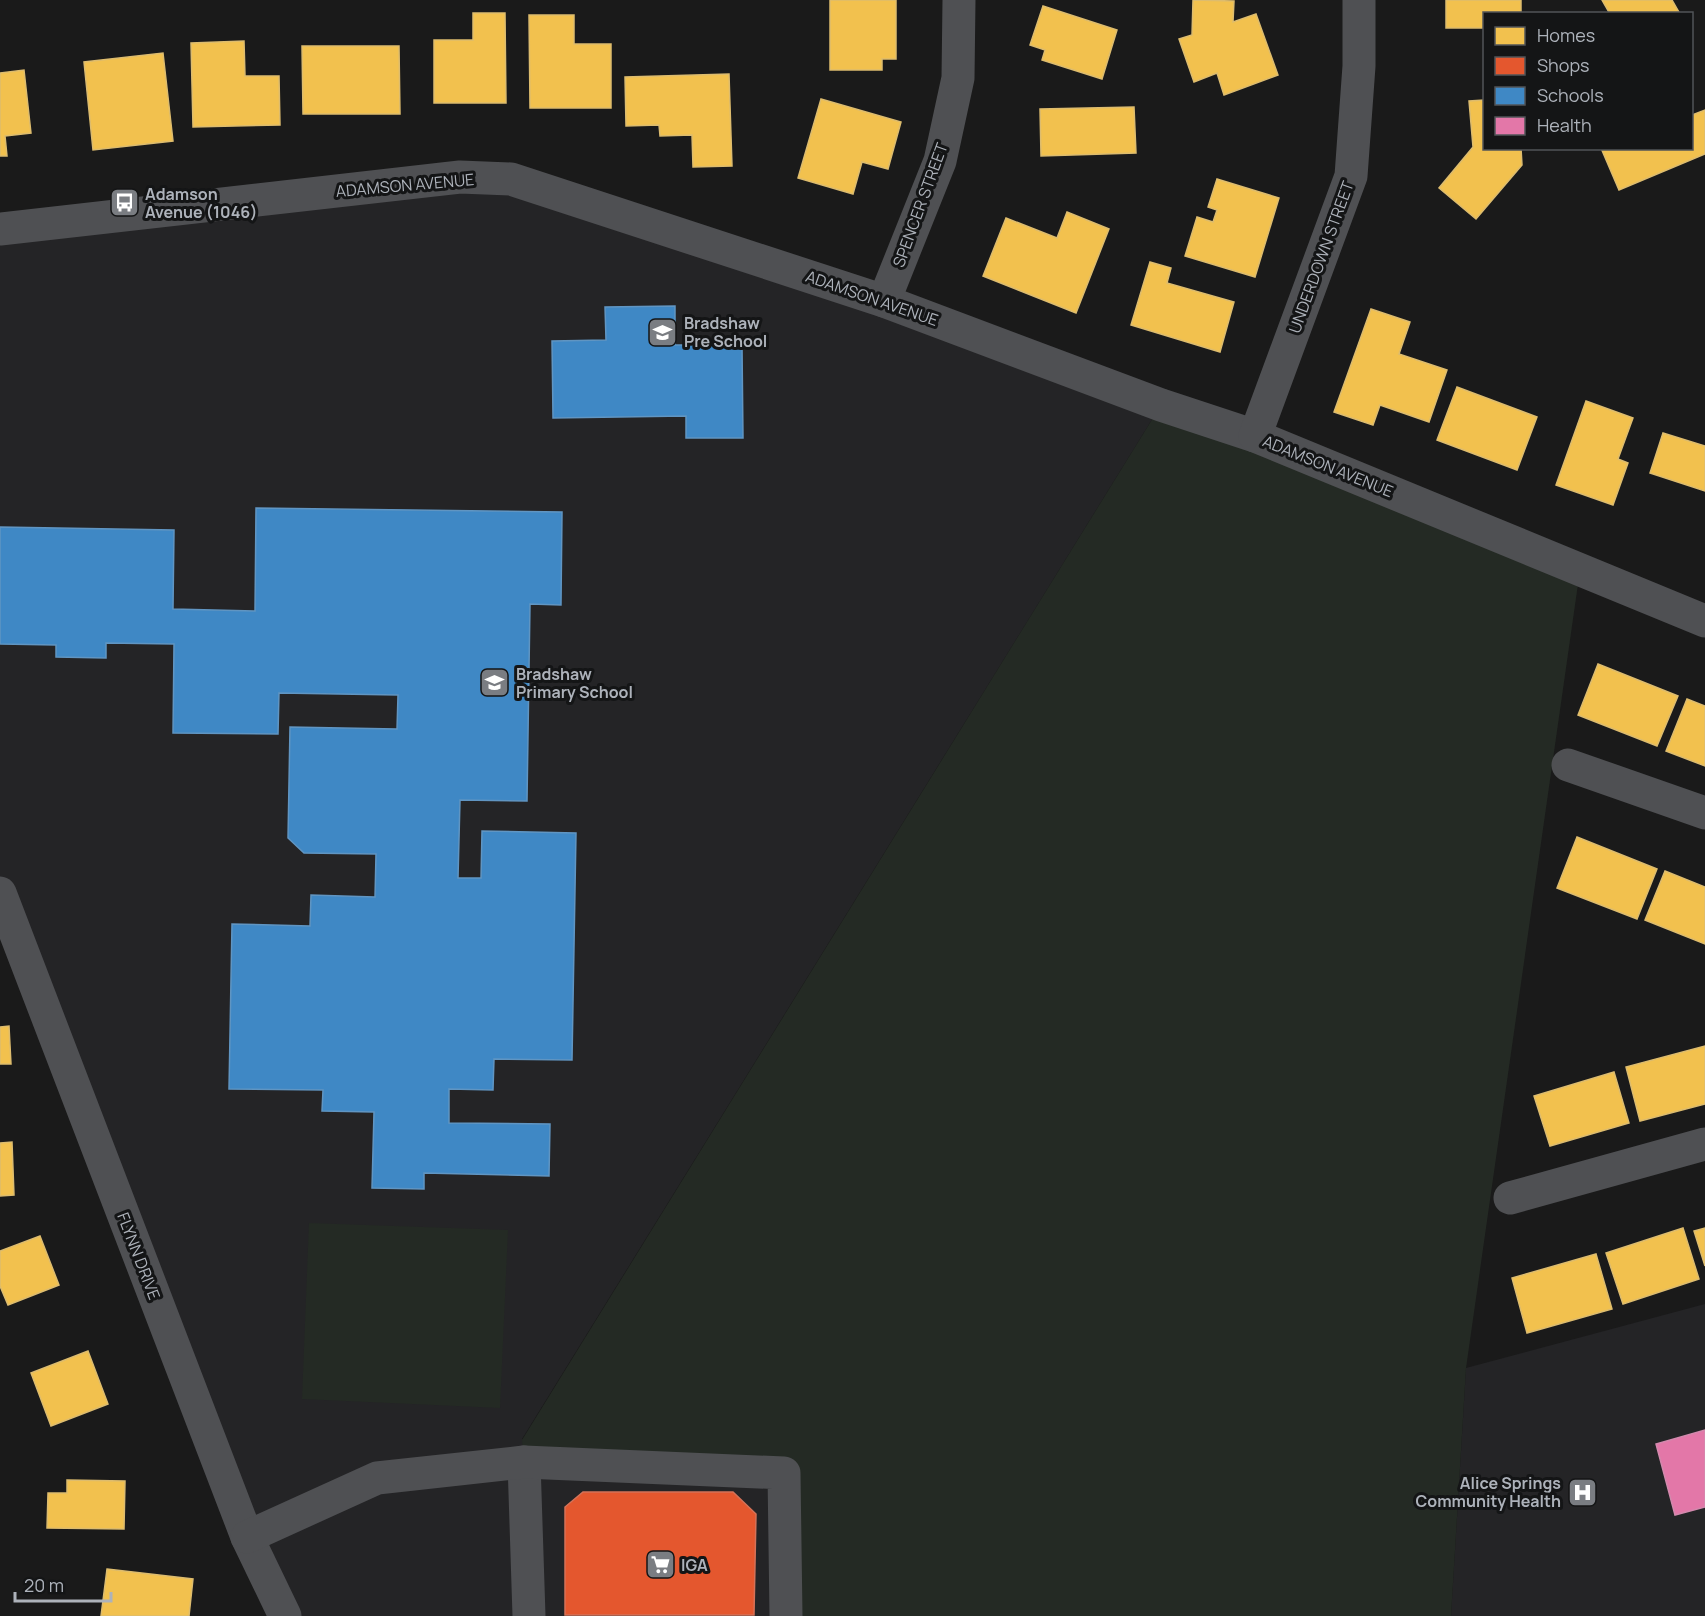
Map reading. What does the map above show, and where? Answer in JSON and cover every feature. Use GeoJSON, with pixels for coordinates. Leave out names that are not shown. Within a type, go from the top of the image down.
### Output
{"type":"FeatureCollection","features":[{"type":"Feature","properties":{"kind":"street","name":"SPENCER STREET"},"geometry":{"type":"LineString","coordinates":[[884,301],[940,161],[958,78],[959,0]]}},
{"type":"Feature","properties":{"kind":"street","name":"UNDERDOWN STREET"},"geometry":{"type":"LineString","coordinates":[[1255,436],[1351,176],[1359,66],[1359,0]]}},
{"type":"Feature","properties":{"kind":"street","name":"ADAMSON AVENUE"},"geometry":{"type":"LineString","coordinates":[[0,229],[460,177],[511,179],[884,301],[1161,405],[1255,436],[1705,621]]}},
{"type":"Feature","properties":{"kind":"street"},"geometry":{"type":"LineString","coordinates":[[1568,765],[1705,813]]}},
{"type":"Feature","properties":{"kind":"street","name":"FLYNN DRIVE"},"geometry":{"type":"LineString","coordinates":[[0,893],[247,1537],[285,1616]]}},
{"type":"Feature","properties":{"kind":"street"},"geometry":{"type":"LineString","coordinates":[[1510,1198],[1705,1144]]}},
{"type":"Feature","properties":{"kind":"street"},"geometry":{"type":"LineString","coordinates":[[247,1537],[377,1478],[524,1462],[784,1473],[786,1616]]}},
{"type":"Feature","properties":{"kind":"street"},"geometry":{"type":"LineString","coordinates":[[524,1462],[529,1616]]}},
{"type":"Feature","properties":{"kind":"shaded area","name":"Bradshaw Primary School"},"geometry":{"type":"Polygon","coordinates":[[[460,177],[1161,405],[522,1439],[784,1473],[786,1616],[285,1616],[0,893],[0,229],[460,177]]]}},
{"type":"Feature","properties":{"kind":"shaded area"},"geometry":{"type":"Polygon","coordinates":[[[1161,405],[1580,570],[1466,1368],[1451,1616],[786,1616],[784,1474],[524,1462],[522,1440],[1161,405]]]}},
{"type":"Feature","properties":{"kind":"shaded area"},"geometry":{"type":"Polygon","coordinates":[[[309,1223],[508,1230],[500,1408],[302,1399],[309,1223]]]}},
{"type":"Feature","properties":{"kind":"shaded area","name":"Alice Springs Community Health"},"geometry":{"type":"Polygon","coordinates":[[[1705,1304],[1705,1616],[1451,1616],[1466,1368],[1705,1304]]]}},
{"type":"Feature","properties":{"kind":"building: Homes"},"geometry":{"type":"Polygon","coordinates":[[[830,0],[896,0],[896,59],[882,59],[882,70],[830,70],[830,0]]]}},
{"type":"Feature","properties":{"kind":"building: Homes"},"geometry":{"type":"Polygon","coordinates":[[[1193,0],[1234,1],[1233,22],[1256,14],[1278,75],[1224,95],[1217,73],[1194,82],[1179,39],[1192,35],[1193,0]]]}},
{"type":"Feature","properties":{"kind":"building: Homes"},"geometry":{"type":"Polygon","coordinates":[[[1446,0],[1521,0],[1521,12],[1483,12],[1483,28],[1446,28],[1446,0]]]}},
{"type":"Feature","properties":{"kind":"building: Homes"},"geometry":{"type":"Polygon","coordinates":[[[1602,0],[1672,0],[1679,12],[1609,12],[1602,0]]]}},
{"type":"Feature","properties":{"kind":"building: Homes"},"geometry":{"type":"Polygon","coordinates":[[[1043,6],[1117,30],[1102,79],[1042,60],[1045,50],[1030,45],[1043,6]]]}},
{"type":"Feature","properties":{"kind":"building: Homes"},"geometry":{"type":"Polygon","coordinates":[[[473,13],[505,13],[506,103],[434,103],[434,40],[473,40],[473,13]]]}},
{"type":"Feature","properties":{"kind":"building: Homes"},"geometry":{"type":"Polygon","coordinates":[[[529,15],[574,15],[574,44],[611,44],[611,108],[530,108],[529,15]]]}},
{"type":"Feature","properties":{"kind":"building: Homes"},"geometry":{"type":"Polygon","coordinates":[[[244,41],[245,76],[279,76],[280,125],[193,127],[191,43],[244,41]]]}},
{"type":"Feature","properties":{"kind":"building: Homes"},"geometry":{"type":"Polygon","coordinates":[[[302,46],[399,46],[400,114],[303,114],[302,46]]]}},
{"type":"Feature","properties":{"kind":"building: Homes"},"geometry":{"type":"Polygon","coordinates":[[[163,53],[173,141],[93,150],[84,62],[163,53]]]}},
{"type":"Feature","properties":{"kind":"building: Homes"},"geometry":{"type":"Polygon","coordinates":[[[24,70],[31,133],[5,136],[7,156],[0,156],[0,73],[24,70]]]}},
{"type":"Feature","properties":{"kind":"building: Homes"},"geometry":{"type":"Polygon","coordinates":[[[729,74],[732,166],[693,167],[692,135],[660,136],[659,125],[626,126],[625,77],[729,74]]]}},
{"type":"Feature","properties":{"kind":"building: Homes"},"geometry":{"type":"Polygon","coordinates":[[[821,99],[901,122],[888,169],[862,162],[853,194],[798,178],[821,99]]]}},
{"type":"Feature","properties":{"kind":"building: Homes"},"geometry":{"type":"Polygon","coordinates":[[[1483,100],[1483,150],[1521,150],[1522,165],[1476,219],[1439,188],[1473,147],[1469,101],[1483,100]]]}},
{"type":"Feature","properties":{"kind":"building: Homes"},"geometry":{"type":"Polygon","coordinates":[[[1134,107],[1136,153],[1041,156],[1040,109],[1134,107]]]}},
{"type":"Feature","properties":{"kind":"building: Homes"},"geometry":{"type":"Polygon","coordinates":[[[1705,110],[1705,154],[1619,190],[1602,150],[1693,150],[1693,115],[1705,110]]]}},
{"type":"Feature","properties":{"kind":"building: Homes"},"geometry":{"type":"Polygon","coordinates":[[[1217,179],[1279,198],[1255,277],[1185,256],[1197,217],[1213,222],[1217,210],[1208,207],[1217,179]]]}},
{"type":"Feature","properties":{"kind":"building: Homes"},"geometry":{"type":"Polygon","coordinates":[[[1067,212],[1109,229],[1076,313],[983,276],[1006,218],[1057,238],[1067,212]]]}},
{"type":"Feature","properties":{"kind":"building: Homes"},"geometry":{"type":"Polygon","coordinates":[[[1150,262],[1171,268],[1167,283],[1234,302],[1220,352],[1131,325],[1150,262]]]}},
{"type":"Feature","properties":{"kind":"building: Homes"},"geometry":{"type":"Polygon","coordinates":[[[1371,309],[1410,322],[1399,354],[1447,370],[1429,422],[1380,405],[1373,425],[1334,412],[1371,309]]]}},
{"type":"Feature","properties":{"kind":"building: Homes"},"geometry":{"type":"Polygon","coordinates":[[[1457,387],[1537,417],[1517,470],[1437,440],[1457,387]]]}},
{"type":"Feature","properties":{"kind":"building: Homes"},"geometry":{"type":"Polygon","coordinates":[[[1586,401],[1633,418],[1618,459],[1628,463],[1613,505],[1556,485],[1586,401]]]}},
{"type":"Feature","properties":{"kind":"building: Homes"},"geometry":{"type":"Polygon","coordinates":[[[1663,433],[1705,446],[1705,491],[1650,473],[1663,433]]]}},
{"type":"Feature","properties":{"kind":"building: Homes"},"geometry":{"type":"Polygon","coordinates":[[[1598,664],[1678,696],[1657,746],[1578,715],[1598,664]]]}},
{"type":"Feature","properties":{"kind":"building: Homes"},"geometry":{"type":"Polygon","coordinates":[[[1687,699],[1705,706],[1705,766],[1666,751],[1687,699]]]}},
{"type":"Feature","properties":{"kind":"building: Homes"},"geometry":{"type":"Polygon","coordinates":[[[1577,837],[1657,869],[1637,919],[1557,888],[1577,837]]]}},
{"type":"Feature","properties":{"kind":"building: Homes"},"geometry":{"type":"Polygon","coordinates":[[[1665,871],[1705,887],[1705,944],[1645,920],[1665,871]]]}},
{"type":"Feature","properties":{"kind":"building: Homes"},"geometry":{"type":"Polygon","coordinates":[[[9,1026],[11,1064],[0,1064],[0,1027],[9,1026]]]}},
{"type":"Feature","properties":{"kind":"building: Homes"},"geometry":{"type":"Polygon","coordinates":[[[1705,1046],[1705,1104],[1640,1121],[1626,1067],[1705,1046]]]}},
{"type":"Feature","properties":{"kind":"building: Homes"},"geometry":{"type":"Polygon","coordinates":[[[1614,1072],[1629,1123],[1550,1146],[1534,1096],[1614,1072]]]}},
{"type":"Feature","properties":{"kind":"building: Homes"},"geometry":{"type":"Polygon","coordinates":[[[12,1142],[14,1195],[0,1196],[0,1143],[12,1142]]]}},
{"type":"Feature","properties":{"kind":"building: Homes"},"geometry":{"type":"Polygon","coordinates":[[[1683,1228],[1699,1279],[1623,1304],[1606,1253],[1683,1228]]]}},
{"type":"Feature","properties":{"kind":"building: Homes"},"geometry":{"type":"Polygon","coordinates":[[[1705,1228],[1705,1266],[1694,1231],[1705,1228]]]}},
{"type":"Feature","properties":{"kind":"building: Homes"},"geometry":{"type":"Polygon","coordinates":[[[40,1236],[59,1285],[8,1305],[0,1286],[0,1251],[40,1236]]]}},
{"type":"Feature","properties":{"kind":"building: Homes"},"geometry":{"type":"Polygon","coordinates":[[[1596,1254],[1612,1309],[1527,1333],[1512,1278],[1596,1254]]]}},
{"type":"Feature","properties":{"kind":"building: Homes"},"geometry":{"type":"Polygon","coordinates":[[[88,1351],[108,1404],[51,1426],[31,1373],[88,1351]]]}},
{"type":"Feature","properties":{"kind":"building: Homes"},"geometry":{"type":"Polygon","coordinates":[[[67,1480],[125,1481],[124,1529],[47,1528],[48,1493],[67,1493],[67,1480]]]}},
{"type":"Feature","properties":{"kind":"building: Homes"},"geometry":{"type":"Polygon","coordinates":[[[107,1569],[193,1579],[189,1616],[101,1616],[107,1569]]]}},
{"type":"Feature","properties":{"kind":"building: Shops","name":"IGA"},"geometry":{"type":"Polygon","coordinates":[[[583,1492],[733,1492],[756,1514],[754,1615],[565,1615],[565,1507],[583,1492]]]}},
{"type":"Feature","properties":{"kind":"building: Schools","name":"Bradshaw Pre School"},"geometry":{"type":"Polygon","coordinates":[[[675,306],[675,345],[742,345],[743,438],[686,438],[686,416],[553,418],[552,341],[606,340],[605,307],[675,306]]]}},
{"type":"Feature","properties":{"kind":"building: Schools","name":"Bradshaw Primary School"},"geometry":{"type":"Polygon","coordinates":[[[256,508],[562,512],[561,605],[530,604],[527,801],[460,800],[458,878],[481,878],[482,831],[576,833],[572,1060],[494,1059],[493,1090],[449,1089],[449,1123],[550,1124],[549,1176],[424,1173],[424,1189],[372,1188],[374,1112],[322,1111],[323,1090],[229,1089],[232,924],[310,926],[311,895],[375,897],[376,854],[304,853],[288,838],[290,727],[397,729],[398,695],[279,693],[278,734],[173,733],[174,644],[106,643],[106,658],[56,657],[56,645],[0,644],[0,527],[174,530],[173,609],[255,611],[256,508]]]}},
{"type":"Feature","properties":{"kind":"building: Health"},"geometry":{"type":"Polygon","coordinates":[[[1705,1430],[1705,1507],[1675,1515],[1656,1444],[1705,1430]]]}},
{"type":"Feature","properties":{"kind":"place","name":"Adamson Avenue (1046)"},"geometry":{"type":"Point","coordinates":[124,203]}},
{"type":"Feature","properties":{"kind":"place","name":"Bradshaw Pre School"},"geometry":{"type":"Point","coordinates":[663,332]}},
{"type":"Feature","properties":{"kind":"place","name":"Bradshaw Primary School"},"geometry":{"type":"Point","coordinates":[495,683]}},
{"type":"Feature","properties":{"kind":"place","name":"Alice Springs Community Health"},"geometry":{"type":"Point","coordinates":[1582,1492]}},
{"type":"Feature","properties":{"kind":"place","name":"IGA"},"geometry":{"type":"Point","coordinates":[660,1565]}}]}
